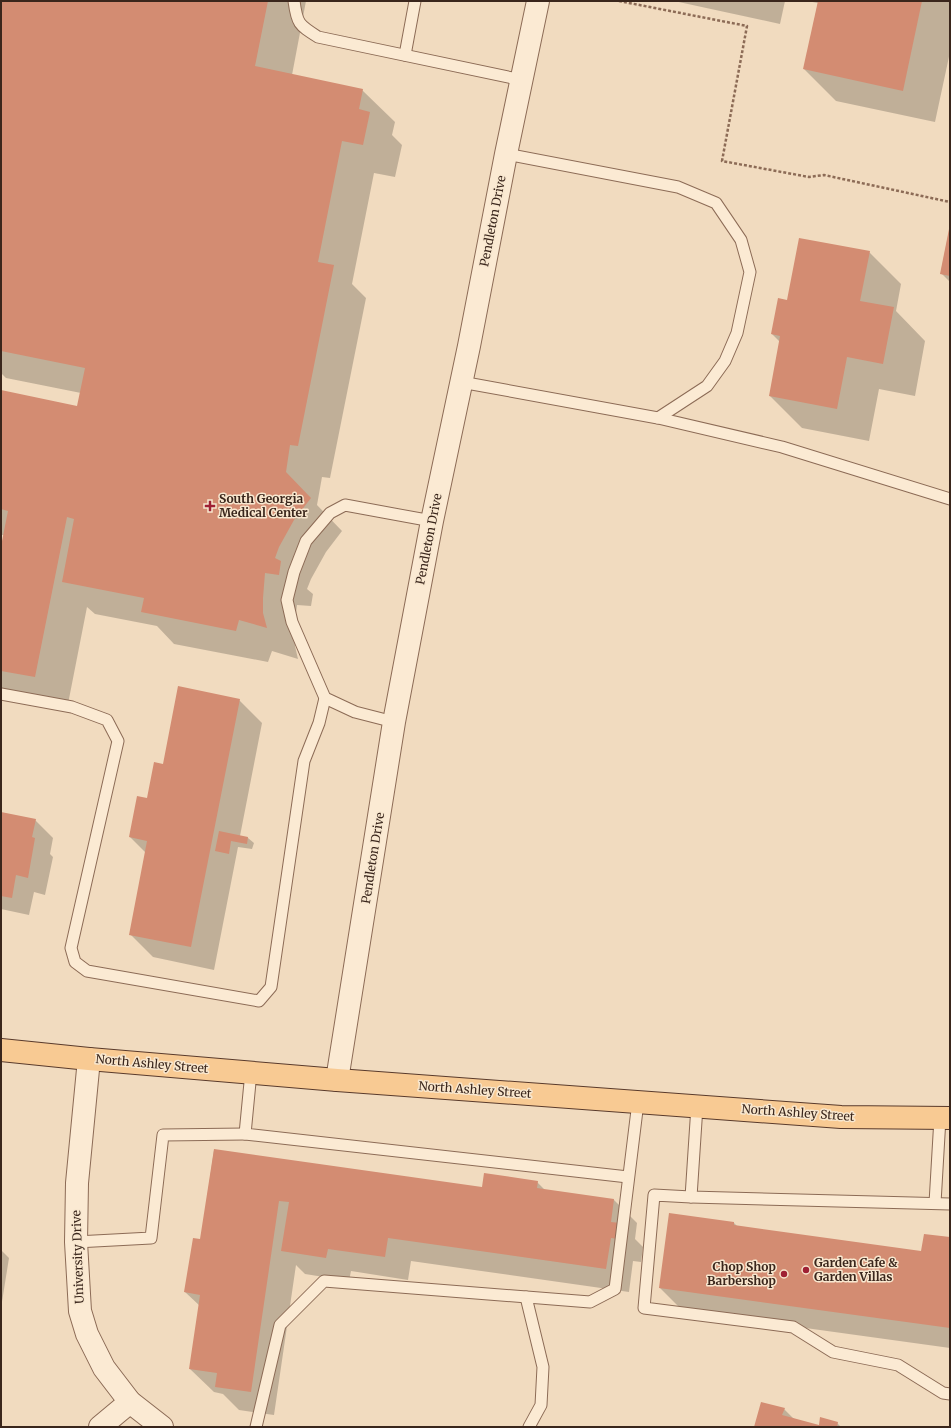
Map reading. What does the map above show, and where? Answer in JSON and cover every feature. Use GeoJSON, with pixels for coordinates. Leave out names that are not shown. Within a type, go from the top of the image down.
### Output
{"type":"FeatureCollection","features":[{"type":"Feature","properties":{"kind":"main road","name":"North Ashley Street"},"geometry":{"type":"LineString","coordinates":[[1,1050],[337,1080],[842,1117],[945,1118]]}},
{"type":"Feature","properties":{"kind":"street","name":"Pendleton Drive"},"geometry":{"type":"LineString","coordinates":[[337,1080],[394,722],[432,521],[522,80],[536,1]]}},
{"type":"Feature","properties":{"kind":"street","name":"University Drive"},"geometry":{"type":"LineString","coordinates":[[90,1059],[77,1182],[76,1242],[80,1311],[86,1334],[104,1368],[130,1402],[162,1427]]}},
{"type":"Feature","properties":{"kind":"street"},"geometry":{"type":"LineString","coordinates":[[100,1427],[130,1402]]}},
{"type":"Feature","properties":{"kind":"lane"},"geometry":{"type":"LineString","coordinates":[[294,1],[296,18],[304,28],[318,37],[522,80]]}},
{"type":"Feature","properties":{"kind":"lane"},"geometry":{"type":"LineString","coordinates":[[405,55],[415,1]]}},
{"type":"Feature","properties":{"kind":"lane"},"geometry":{"type":"LineString","coordinates":[[506,154],[678,187],[716,203],[741,240],[750,272],[737,333],[725,361],[707,386],[658,418]]}},
{"type":"Feature","properties":{"kind":"lane"},"geometry":{"type":"LineString","coordinates":[[461,382],[658,418],[782,446],[950,499]]}},
{"type":"Feature","properties":{"kind":"lane"},"geometry":{"type":"LineString","coordinates":[[1,694],[72,707],[107,720],[118,741],[71,948],[75,962],[87,971],[259,1001],[270,987],[304,761],[319,723],[325,698],[292,622],[287,600],[294,572],[306,541],[330,513],[345,505],[432,521]]}},
{"type":"Feature","properties":{"kind":"lane"},"geometry":{"type":"LineString","coordinates":[[325,698],[355,712],[394,722]]}},
{"type":"Feature","properties":{"kind":"lane"},"geometry":{"type":"LineString","coordinates":[[245,1134],[251,1072]]}},
{"type":"Feature","properties":{"kind":"lane"},"geometry":{"type":"LineString","coordinates":[[256,1427],[280,1325],[324,1281],[590,1302],[615,1289],[638,1102]]}},
{"type":"Feature","properties":{"kind":"lane"},"geometry":{"type":"LineString","coordinates":[[691,1197],[697,1106]]}},
{"type":"Feature","properties":{"kind":"lane"},"geometry":{"type":"LineString","coordinates":[[935,1204],[945,1118]]}},
{"type":"Feature","properties":{"kind":"lane"},"geometry":{"type":"LineString","coordinates":[[76,1242],[151,1238],[163,1135],[245,1134],[628,1177]]}},
{"type":"Feature","properties":{"kind":"lane"},"geometry":{"type":"LineString","coordinates":[[950,1204],[654,1195],[644,1308],[793,1327],[833,1352],[898,1365],[943,1393],[950,1394]]}},
{"type":"Feature","properties":{"kind":"lane"},"geometry":{"type":"LineString","coordinates":[[526,1297],[543,1367],[541,1404],[529,1427]]}},
{"type":"Feature","properties":{"kind":"path"},"geometry":{"type":"LineString","coordinates":[[619,1],[748,26],[722,161],[809,177],[824,176],[950,202]]}},
{"type":"Feature","properties":{"kind":"building","name":"South Georgia Medical Center"},"geometry":{"type":"Polygon","coordinates":[[[1,1],[268,1],[255,66],[363,89],[359,109],[370,112],[363,145],[342,141],[318,262],[334,265],[298,446],[290,445],[286,472],[311,498],[294,520],[279,547],[275,558],[281,561],[279,575],[265,573],[263,613],[267,628],[239,620],[236,631],[141,612],[144,598],[62,582],[74,519],[67,517],[35,677],[1,671],[1,546],[8,511],[1,509],[1,390],[77,406],[85,368],[1,351],[1,1]]]}},
{"type":"Feature","properties":{"kind":"building"},"geometry":{"type":"Polygon","coordinates":[[[818,1],[922,1],[903,91],[803,69],[818,1]]]}},
{"type":"Feature","properties":{"kind":"building"},"geometry":{"type":"Polygon","coordinates":[[[950,229],[950,276],[940,274],[950,229]]]}},
{"type":"Feature","properties":{"kind":"building"},"geometry":{"type":"Polygon","coordinates":[[[799,238],[870,251],[860,301],[894,307],[883,364],[847,357],[837,409],[769,396],[780,336],[771,334],[778,298],[787,300],[799,238]]]}},
{"type":"Feature","properties":{"kind":"building"},"geometry":{"type":"Polygon","coordinates":[[[178,686],[240,699],[191,947],[129,935],[147,841],[129,837],[137,796],[147,798],[154,762],[163,764],[178,686]]]}},
{"type":"Feature","properties":{"kind":"building"},"geometry":{"type":"Polygon","coordinates":[[[1,812],[36,819],[32,837],[35,838],[28,878],[16,875],[12,898],[1,896],[1,812]]]}},
{"type":"Feature","properties":{"kind":"building"},"geometry":{"type":"Polygon","coordinates":[[[219,831],[248,837],[247,844],[231,841],[229,854],[215,851],[219,831]]]}},
{"type":"Feature","properties":{"kind":"building"},"geometry":{"type":"Polygon","coordinates":[[[214,1149],[482,1187],[484,1173],[538,1181],[537,1188],[614,1199],[611,1222],[620,1223],[618,1239],[611,1238],[606,1269],[388,1238],[385,1257],[328,1249],[326,1258],[281,1251],[289,1202],[279,1201],[251,1392],[215,1387],[217,1373],[189,1369],[200,1295],[184,1292],[193,1238],[200,1239],[214,1149]]]}},
{"type":"Feature","properties":{"kind":"building","name":"Garden Cafe & Garden Villas"},"geometry":{"type":"Polygon","coordinates":[[[669,1213],[734,1222],[734,1225],[921,1251],[924,1234],[950,1237],[950,1328],[659,1288],[669,1213]]]}},
{"type":"Feature","properties":{"kind":"building"},"geometry":{"type":"Polygon","coordinates":[[[761,1402],[785,1408],[782,1415],[819,1425],[820,1417],[838,1422],[837,1427],[754,1427],[761,1402]]]}},
{"type":"Feature","properties":{"kind":"place","name":"South Georgia Medical Center"},"geometry":{"type":"Point","coordinates":[210,506]}},
{"type":"Feature","properties":{"kind":"place","name":"Garden Cafe & Garden Villas"},"geometry":{"type":"Point","coordinates":[806,1270]}},
{"type":"Feature","properties":{"kind":"place","name":"Chop Shop Barbershop"},"geometry":{"type":"Point","coordinates":[784,1274]}}]}
